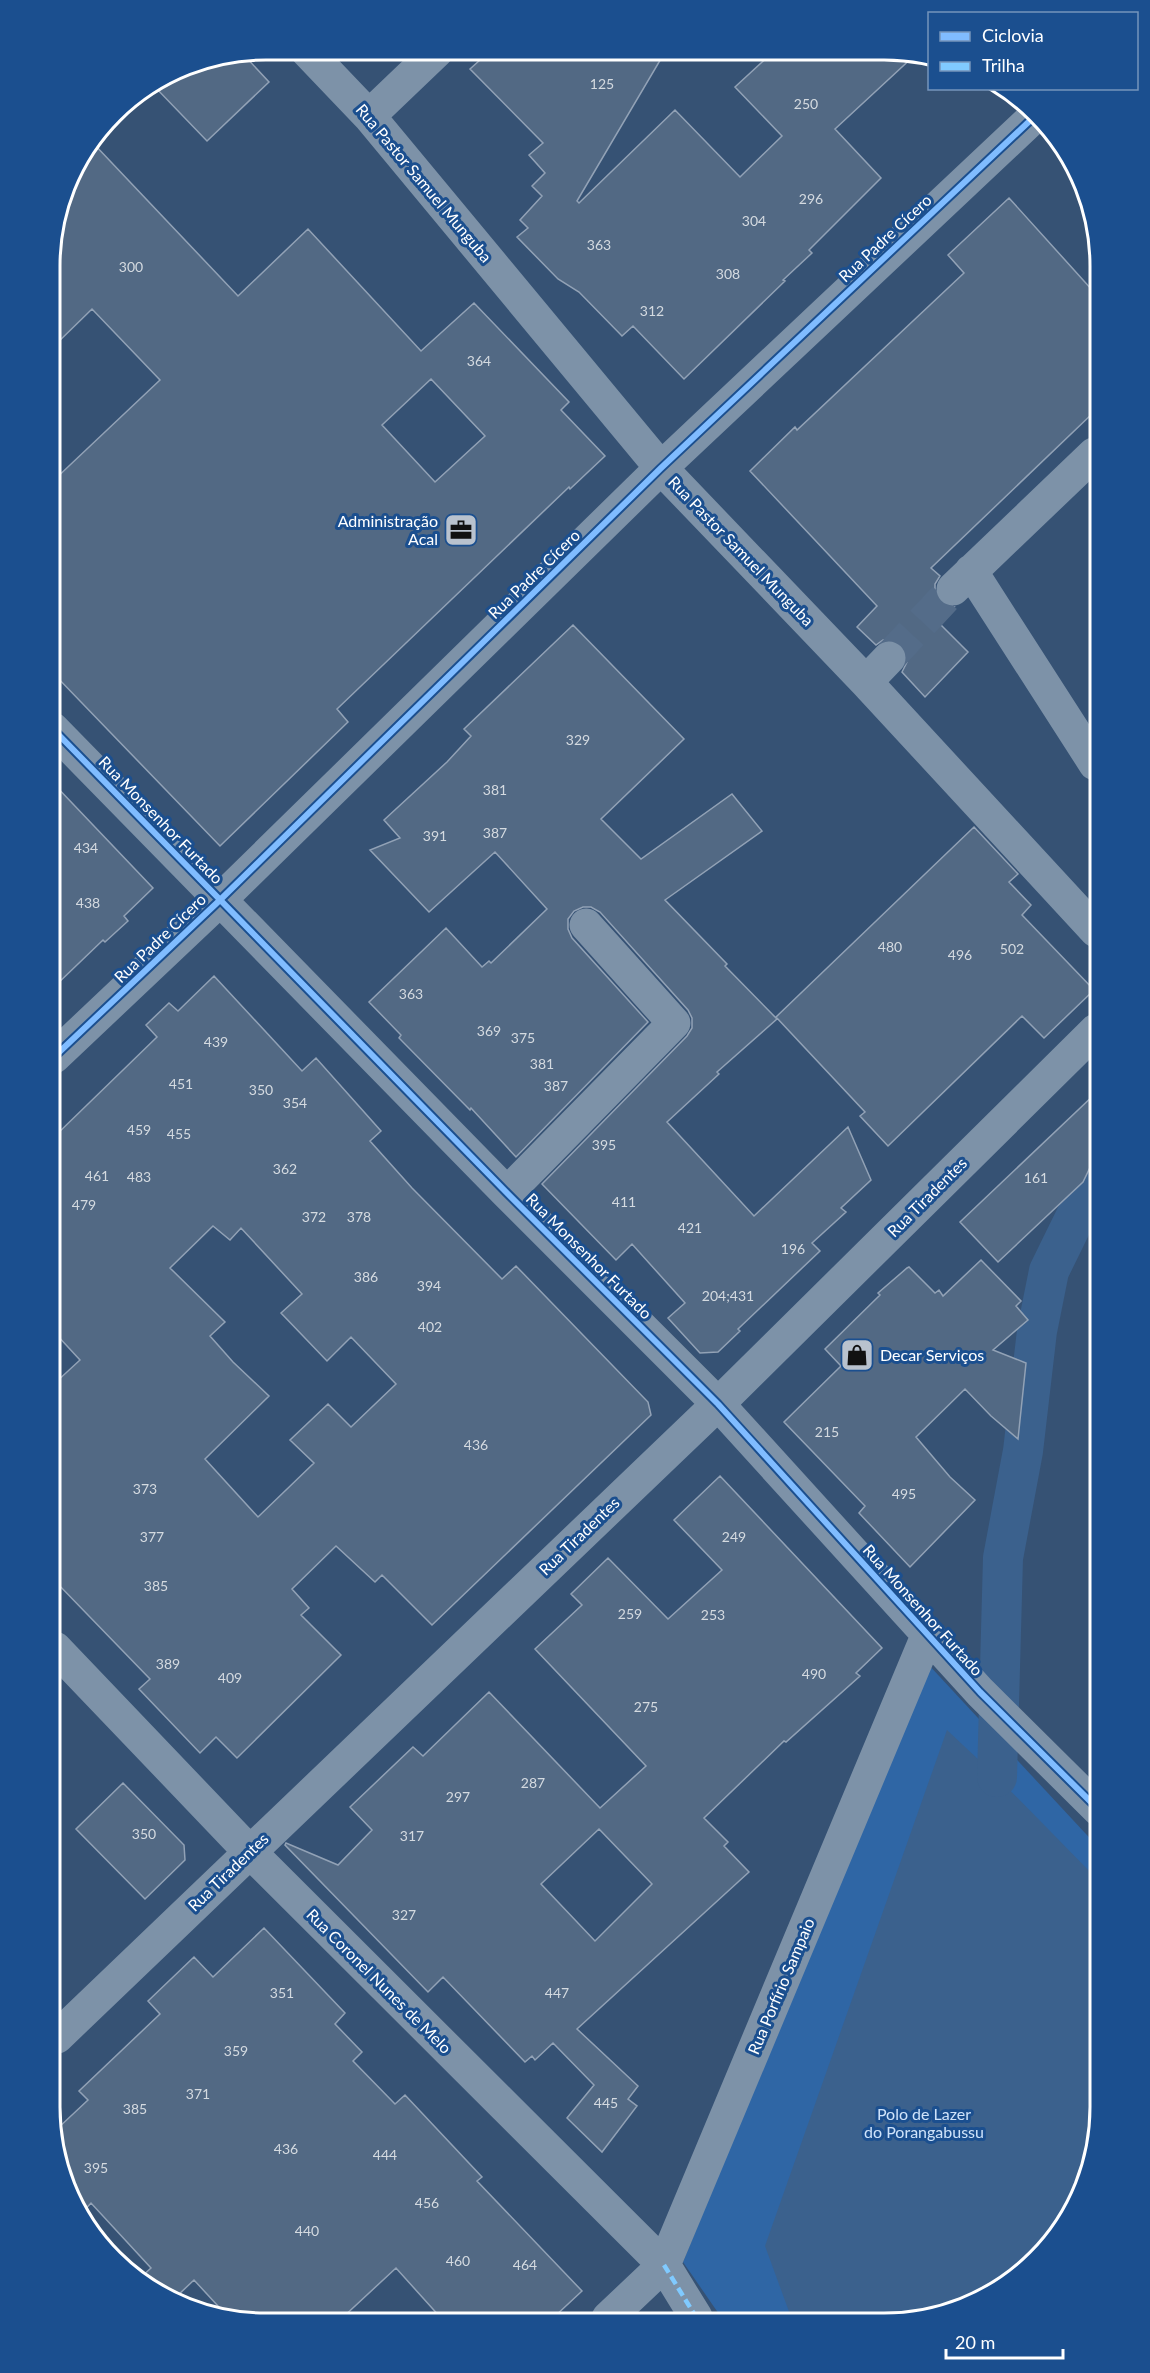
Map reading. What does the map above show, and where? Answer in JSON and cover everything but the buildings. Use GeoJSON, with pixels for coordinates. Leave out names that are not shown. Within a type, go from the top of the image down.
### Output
{"type":"FeatureCollection","features":[{"type":"Feature","properties":{"kind":"street","name":"Rua Pastor Samuel Munguba"},"geometry":{"type":"LineString","coordinates":[[316,60],[369,116],[661,468],[866,682],[1090,925]]}},
{"type":"Feature","properties":{"kind":"street"},"geometry":{"type":"LineString","coordinates":[[369,116],[428,60]]}},
{"type":"Feature","properties":{"kind":"street","name":"Rua Padre Cícero"},"geometry":{"type":"LineString","coordinates":[[60,1051],[220,900],[661,468],[1030,120]]}},
{"type":"Feature","properties":{"kind":"street"},"geometry":{"type":"LineString","coordinates":[[1090,458],[962,580],[1090,757]]}},
{"type":"Feature","properties":{"kind":"street"},"geometry":{"type":"LineString","coordinates":[[866,682],[889,658]]}},
{"type":"Feature","properties":{"kind":"street","name":"Rua Monsenhor Furtado"},"geometry":{"type":"LineString","coordinates":[[60,736],[507,1193],[718,1404],[927,1636],[1090,1801]]}},
{"type":"Feature","properties":{"kind":"street"},"geometry":{"type":"LineString","coordinates":[[507,1193],[674,1023],[586,925]]}},
{"type":"Feature","properties":{"kind":"street","name":"Rua Tiradentes"},"geometry":{"type":"LineString","coordinates":[[60,2034],[718,1404],[1090,1036]]}},
{"type":"Feature","properties":{"kind":"street","name":"Rua Porfírio Sampaio"},"geometry":{"type":"LineString","coordinates":[[613,2313],[664,2265],[927,1636]]}},
{"type":"Feature","properties":{"kind":"street","name":"Rua Coronel Nunes de Melo"},"geometry":{"type":"LineString","coordinates":[[60,1652],[249,1851],[664,2265],[694,2313]]}},
{"type":"Feature","properties":{"kind":"green space","name":"Polo de Lazer do Porangabussu"},"geometry":{"type":"Polygon","coordinates":[[[927,1663],[1090,1838],[1090,2120],[1079,2173],[1069,2198],[1030,2253],[998,2278],[963,2297],[937,2306],[911,2311],[718,2313],[683,2262],[927,1663]]]}},
{"type":"Feature","properties":{"kind":"shaded area","name":"Polo de Lazer do Porangabussu"},"geometry":{"type":"Polygon","coordinates":[[[947,1730],[997,1777],[1090,1872],[1090,2120],[1079,2173],[1062,2210],[1030,2253],[987,2285],[937,2306],[884,2313],[790,2313],[765,2246],[947,1730]]]}},
{"type":"Feature","properties":{"kind":"waterway"},"geometry":{"type":"LineString","coordinates":[[997,1777],[1003,1558],[1023,1451],[1037,1331],[1049,1271],[1090,1187]]}},
{"type":"Feature","properties":{"kind":"tunnel"},"geometry":{"type":"LineString","coordinates":[[889,658],[953,589]]}},
{"type":"Feature","properties":{"kind":"marked path"},"geometry":{"type":"LineString","coordinates":[[664,2265],[694,2313]]}},
{"type":"Feature","properties":{"kind":"cycle path"},"geometry":{"type":"LineString","coordinates":[[60,1051],[220,900],[661,468],[1030,120]]}},
{"type":"Feature","properties":{"kind":"cycle path"},"geometry":{"type":"LineString","coordinates":[[60,736],[507,1193],[718,1404],[980,1692],[1090,1801]]}},
{"type":"Feature","properties":{"kind":"place","name":"Administração Acal"},"geometry":{"type":"Point","coordinates":[461,530]}},
{"type":"Feature","properties":{"kind":"place","name":"Decar Serviços"},"geometry":{"type":"Point","coordinates":[857,1355]}}]}
